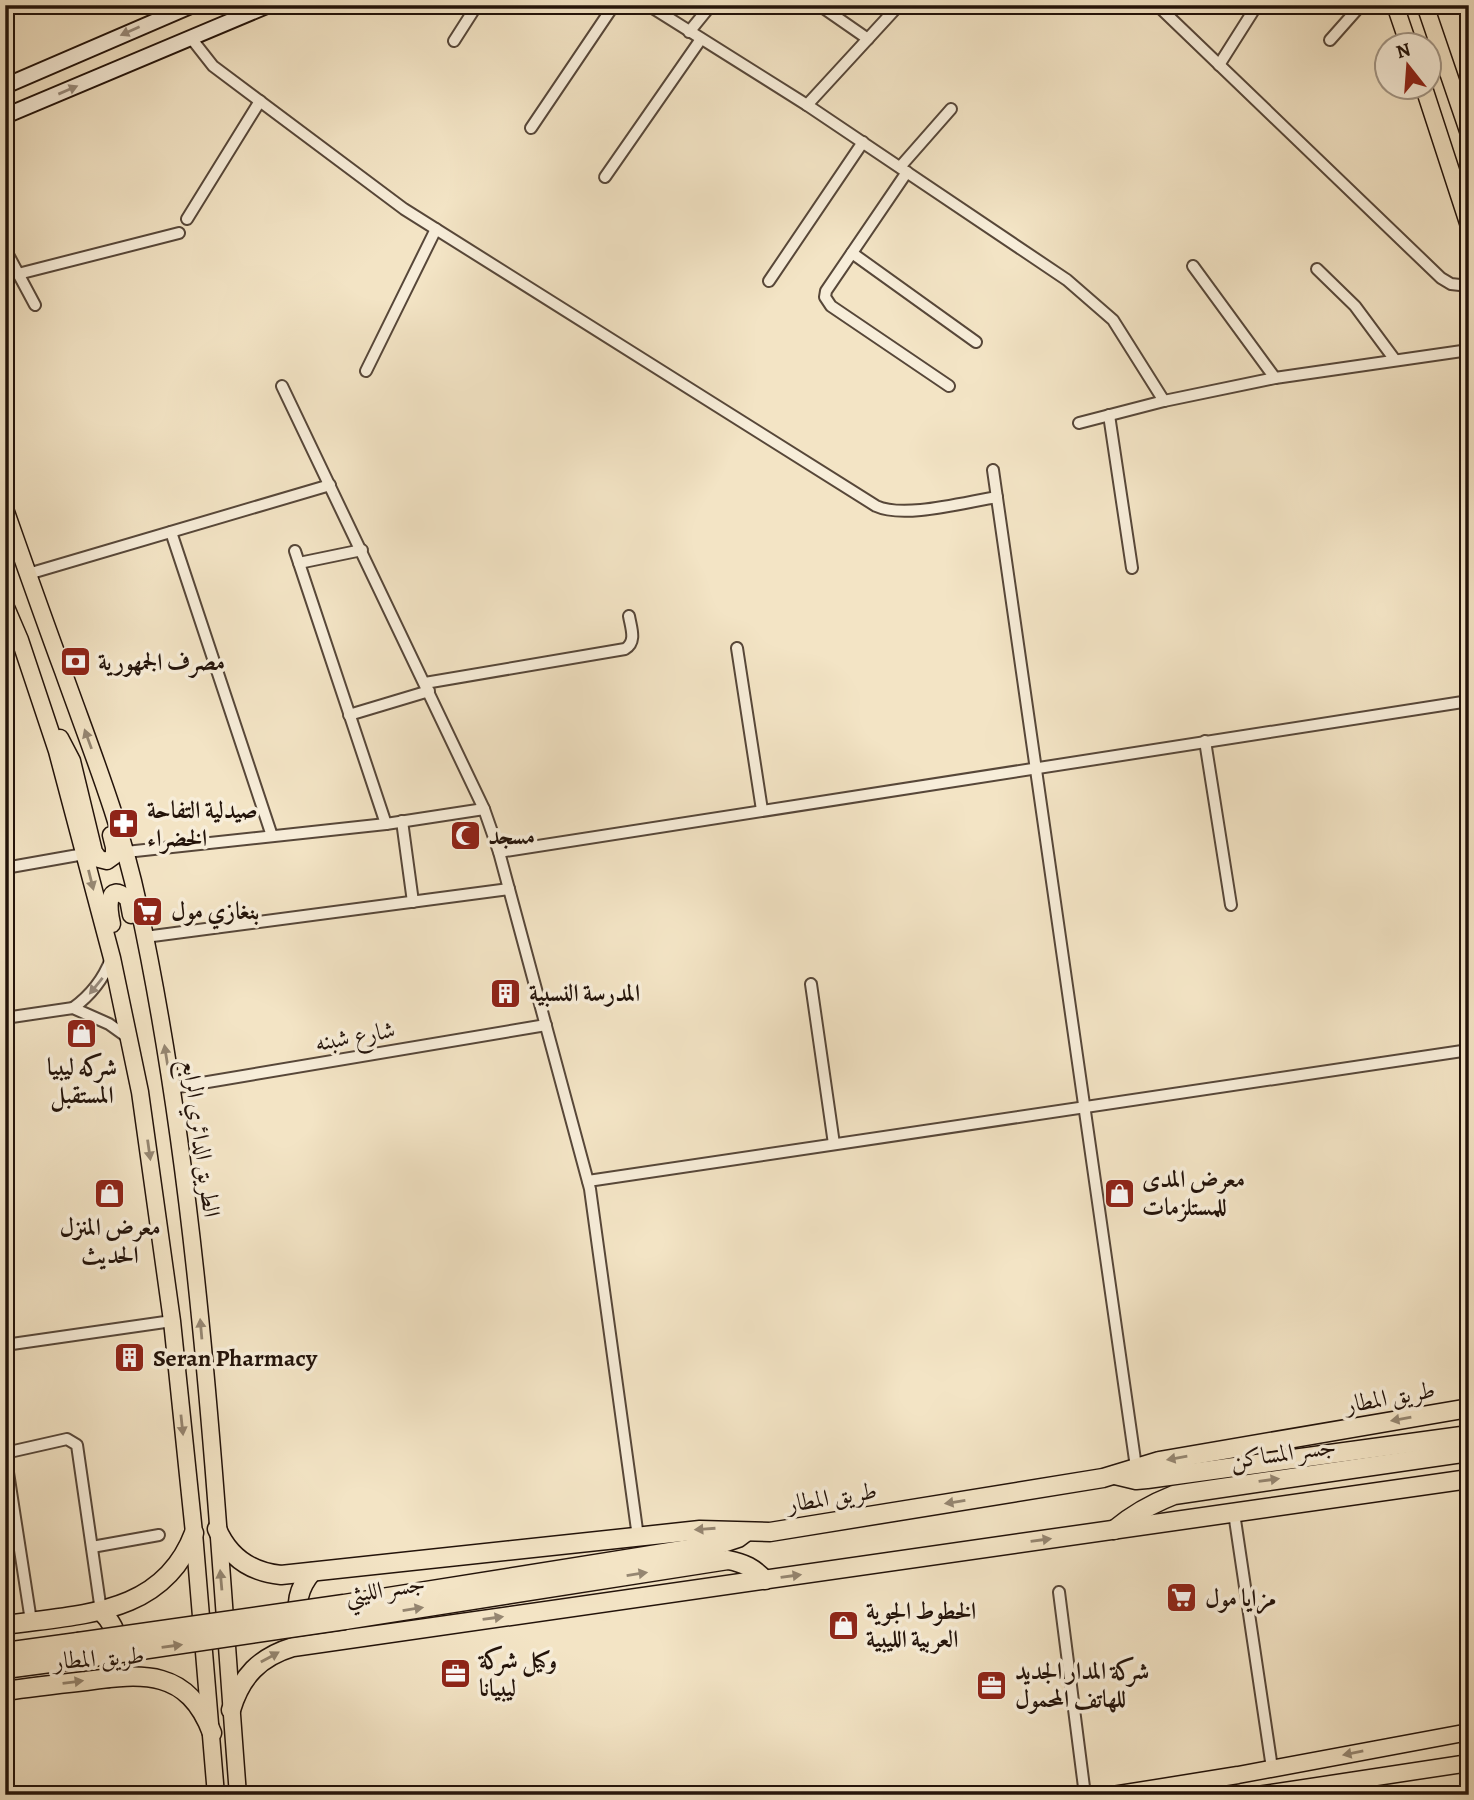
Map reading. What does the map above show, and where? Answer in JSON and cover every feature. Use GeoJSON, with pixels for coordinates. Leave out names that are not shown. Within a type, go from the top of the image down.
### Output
{"type":"FeatureCollection","features":[{"type":"Feature","properties":{"kind":"highway","name":"طريق المطار"},"geometry":{"type":"LineString","coordinates":[[217,1529],[228,1550],[237,1558],[257,1570],[281,1575],[712,1528],[771,1532],[1114,1475],[1172,1458],[1469,1408]]}},
{"type":"Feature","properties":{"kind":"highway","name":"جسر المساكن"},"geometry":{"type":"LineString","coordinates":[[1114,1475],[1136,1480],[1147,1479],[1469,1435]]}},
{"type":"Feature","properties":{"kind":"highway","name":"جسر المساكن"},"geometry":{"type":"LineString","coordinates":[[1114,1530],[1142,1509],[1174,1495],[1469,1452]]}},
{"type":"Feature","properties":{"kind":"highway"},"geometry":{"type":"LineString","coordinates":[[231,1710],[242,1681],[264,1659],[285,1649],[316,1643],[1469,1479]]}},
{"type":"Feature","properties":{"kind":"highway","name":"جسر الليثي"},"geometry":{"type":"LineString","coordinates":[[5,1652],[344,1604],[720,1544],[746,1532]]}},
{"type":"Feature","properties":{"kind":"highway","name":"طريق المطار"},"geometry":{"type":"LineString","coordinates":[[5,1625],[101,1611],[132,1601],[159,1585],[181,1562],[194,1533]]}},
{"type":"Feature","properties":{"kind":"highway","name":"جسر الليثي"},"geometry":{"type":"LineString","coordinates":[[5,1669],[345,1620],[728,1560],[755,1569],[765,1580]]}},
{"type":"Feature","properties":{"kind":"highway"},"geometry":{"type":"LineString","coordinates":[[312,1572],[301,1589],[298,1609],[303,1629],[316,1643]]}},
{"type":"Feature","properties":{"kind":"highway"},"geometry":{"type":"LineString","coordinates":[[101,1611],[114,1627],[119,1648],[108,1678]]}},
{"type":"Feature","properties":{"kind":"highway","name":"طريق المطار"},"geometry":{"type":"LineString","coordinates":[[5,1691],[108,1678],[141,1675],[153,1677],[175,1686],[194,1701],[208,1721],[212,1733]]}},
{"type":"Feature","properties":{"kind":"main road"},"geometry":{"type":"LineString","coordinates":[[5,86],[193,5]]}},
{"type":"Feature","properties":{"kind":"main road"},"geometry":{"type":"LineString","coordinates":[[5,116],[269,5]]}},
{"type":"Feature","properties":{"kind":"main road"},"geometry":{"type":"LineString","coordinates":[[1395,5],[1404,32]]}},
{"type":"Feature","properties":{"kind":"main road"},"geometry":{"type":"LineString","coordinates":[[1425,5],[1469,134]]}},
{"type":"Feature","properties":{"kind":"main road"},"geometry":{"type":"LineString","coordinates":[[1429,102],[1469,226]]}},
{"type":"Feature","properties":{"kind":"main road","name":"الطريق الدائري الرابع"},"geometry":{"type":"LineString","coordinates":[[5,509],[126,852],[160,1017],[186,1182],[238,1795]]}},
{"type":"Feature","properties":{"kind":"main road"},"geometry":{"type":"LineString","coordinates":[[5,605],[13,643],[49,726],[112,958],[130,1039],[172,1321],[194,1533],[216,1794]]}},
{"type":"Feature","properties":{"kind":"main road"},"geometry":{"type":"LineString","coordinates":[[49,726],[62,741],[72,761],[96,856],[107,861],[115,851],[98,793],[101,775]]}},
{"type":"Feature","properties":{"kind":"main road"},"geometry":{"type":"LineString","coordinates":[[123,1009],[128,997],[128,985],[108,905],[111,896],[115,894],[125,895],[128,899],[143,985],[160,1017]]}},
{"type":"Feature","properties":{"kind":"main road"},"geometry":{"type":"LineString","coordinates":[[1113,1795],[1469,1732]]}},
{"type":"Feature","properties":{"kind":"main road"},"geometry":{"type":"LineString","coordinates":[[1380,1747],[1395,1752],[1469,1742]]}},
{"type":"Feature","properties":{"kind":"main road"},"geometry":{"type":"LineString","coordinates":[[1381,1776],[1399,1765],[1469,1752]]}},
{"type":"Feature","properties":{"kind":"main road"},"geometry":{"type":"LineString","coordinates":[[1264,1794],[1469,1763]]}},
{"type":"Feature","properties":{"kind":"main road"},"geometry":{"type":"LineString","coordinates":[[1264,1794],[1276,1784],[1272,1768]]}},
{"type":"Feature","properties":{"kind":"street"},"geometry":{"type":"LineString","coordinates":[[454,41],[477,5]]}},
{"type":"Feature","properties":{"kind":"street"},"geometry":{"type":"LineString","coordinates":[[531,128],[614,5]]}},
{"type":"Feature","properties":{"kind":"street"},"geometry":{"type":"LineString","coordinates":[[648,5],[807,105],[1068,280],[1113,320],[1164,401]]}},
{"type":"Feature","properties":{"kind":"street"},"geometry":{"type":"LineString","coordinates":[[690,32],[710,5]]}},
{"type":"Feature","properties":{"kind":"street"},"geometry":{"type":"LineString","coordinates":[[819,5],[868,38]]}},
{"type":"Feature","properties":{"kind":"street"},"geometry":{"type":"LineString","coordinates":[[807,105],[899,5]]}},
{"type":"Feature","properties":{"kind":"street"},"geometry":{"type":"LineString","coordinates":[[1157,5],[1441,278],[1451,284],[1469,286]]}},
{"type":"Feature","properties":{"kind":"street"},"geometry":{"type":"LineString","coordinates":[[1219,65],[1257,5]]}},
{"type":"Feature","properties":{"kind":"street"},"geometry":{"type":"LineString","coordinates":[[1330,40],[1361,5]]}},
{"type":"Feature","properties":{"kind":"street"},"geometry":{"type":"LineString","coordinates":[[191,38],[214,66],[377,190],[876,506],[902,512],[997,497]]}},
{"type":"Feature","properties":{"kind":"street"},"geometry":{"type":"LineString","coordinates":[[605,177],[701,39]]}},
{"type":"Feature","properties":{"kind":"street"},"geometry":{"type":"LineString","coordinates":[[187,219],[260,101]]}},
{"type":"Feature","properties":{"kind":"street"},"geometry":{"type":"LineString","coordinates":[[948,386],[827,303],[826,291],[904,169],[951,110]]}},
{"type":"Feature","properties":{"kind":"street"},"geometry":{"type":"LineString","coordinates":[[769,281],[863,142]]}},
{"type":"Feature","properties":{"kind":"street"},"geometry":{"type":"LineString","coordinates":[[366,371],[436,229]]}},
{"type":"Feature","properties":{"kind":"street"},"geometry":{"type":"LineString","coordinates":[[18,274],[178,233]]}},
{"type":"Feature","properties":{"kind":"street"},"geometry":{"type":"LineString","coordinates":[[5,249],[35,305]]}},
{"type":"Feature","properties":{"kind":"street"},"geometry":{"type":"LineString","coordinates":[[852,253],[976,342]]}},
{"type":"Feature","properties":{"kind":"street"},"geometry":{"type":"LineString","coordinates":[[1193,267],[1275,378]]}},
{"type":"Feature","properties":{"kind":"street"},"geometry":{"type":"LineString","coordinates":[[1317,269],[1355,306],[1395,360]]}},
{"type":"Feature","properties":{"kind":"street"},"geometry":{"type":"LineString","coordinates":[[1079,423],[1164,401],[1275,378],[1469,350]]}},
{"type":"Feature","properties":{"kind":"street"},"geometry":{"type":"LineString","coordinates":[[282,386],[484,809],[499,852],[588,1181],[638,1537]]}},
{"type":"Feature","properties":{"kind":"street"},"geometry":{"type":"LineString","coordinates":[[1109,415],[1132,568]]}},
{"type":"Feature","properties":{"kind":"street"},"geometry":{"type":"LineString","coordinates":[[993,470],[1136,1467]]}},
{"type":"Feature","properties":{"kind":"street"},"geometry":{"type":"LineString","coordinates":[[28,574],[330,485]]}},
{"type":"Feature","properties":{"kind":"street"},"geometry":{"type":"LineString","coordinates":[[171,532],[272,836]]}},
{"type":"Feature","properties":{"kind":"street"},"geometry":{"type":"LineString","coordinates":[[295,551],[386,824]]}},
{"type":"Feature","properties":{"kind":"street"},"geometry":{"type":"LineString","coordinates":[[299,563],[362,551]]}},
{"type":"Feature","properties":{"kind":"street"},"geometry":{"type":"LineString","coordinates":[[349,715],[427,687],[625,649],[632,638],[629,616]]}},
{"type":"Feature","properties":{"kind":"street"},"geometry":{"type":"LineString","coordinates":[[737,648],[762,810]]}},
{"type":"Feature","properties":{"kind":"street"},"geometry":{"type":"LineString","coordinates":[[499,852],[1469,701]]}},
{"type":"Feature","properties":{"kind":"street"},"geometry":{"type":"LineString","coordinates":[[1205,741],[1231,905]]}},
{"type":"Feature","properties":{"kind":"street"},"geometry":{"type":"LineString","coordinates":[[126,852],[386,824],[484,809]]}},
{"type":"Feature","properties":{"kind":"street"},"geometry":{"type":"LineString","coordinates":[[402,821],[413,902]]}},
{"type":"Feature","properties":{"kind":"street"},"geometry":{"type":"LineString","coordinates":[[5,868],[84,854]]}},
{"type":"Feature","properties":{"kind":"street"},"geometry":{"type":"LineString","coordinates":[[145,937],[509,889]]}},
{"type":"Feature","properties":{"kind":"street"},"geometry":{"type":"LineString","coordinates":[[73,1008],[102,979],[112,958]]}},
{"type":"Feature","properties":{"kind":"street"},"geometry":{"type":"LineString","coordinates":[[811,984],[834,1144]]}},
{"type":"Feature","properties":{"kind":"street"},"geometry":{"type":"LineString","coordinates":[[5,1018],[73,1008],[109,1024],[130,1039]]}},
{"type":"Feature","properties":{"kind":"street","name":"شارع شبنه"},"geometry":{"type":"LineString","coordinates":[[172,1088],[546,1025]]}},
{"type":"Feature","properties":{"kind":"street"},"geometry":{"type":"LineString","coordinates":[[588,1181],[1469,1050]]}},
{"type":"Feature","properties":{"kind":"street"},"geometry":{"type":"LineString","coordinates":[[5,1345],[172,1321]]}},
{"type":"Feature","properties":{"kind":"street"},"geometry":{"type":"LineString","coordinates":[[31,1621],[5,1453],[61,1440],[73,1440],[78,1451],[101,1611]]}},
{"type":"Feature","properties":{"kind":"street"},"geometry":{"type":"LineString","coordinates":[[1234,1513],[1272,1768]]}},
{"type":"Feature","properties":{"kind":"street"},"geometry":{"type":"LineString","coordinates":[[92,1546],[159,1535]]}},
{"type":"Feature","properties":{"kind":"street"},"geometry":{"type":"LineString","coordinates":[[1059,1592],[1085,1795]]}},
{"type":"Feature","properties":{"kind":"street"},"geometry":{"type":"LineString","coordinates":[[209,1795],[216,1794]]}},
{"type":"Feature","properties":{"kind":"place","name":"مصرف الجمهورية"},"geometry":{"type":"Point","coordinates":[75,662]}},
{"type":"Feature","properties":{"kind":"place","name":"صيدلية التفاحة الخضراء"},"geometry":{"type":"Point","coordinates":[124,824]}},
{"type":"Feature","properties":{"kind":"place","name":"مسجد"},"geometry":{"type":"Point","coordinates":[465,836]}},
{"type":"Feature","properties":{"kind":"place","name":"بنغازي مول"},"geometry":{"type":"Point","coordinates":[148,911]}},
{"type":"Feature","properties":{"kind":"place","name":"المدرسة النسبية"},"geometry":{"type":"Point","coordinates":[506,993]}},
{"type":"Feature","properties":{"kind":"place","name":"شركه ليبيا المستقبل"},"geometry":{"type":"Point","coordinates":[82,1033]}},
{"type":"Feature","properties":{"kind":"place","name":"معرض المنزل الحديث"},"geometry":{"type":"Point","coordinates":[110,1193]}},
{"type":"Feature","properties":{"kind":"place","name":"معرض المدى للمستلزمات"},"geometry":{"type":"Point","coordinates":[1119,1193]}},
{"type":"Feature","properties":{"kind":"place","name":"Seran Pharmacy"},"geometry":{"type":"Point","coordinates":[130,1358]}},
{"type":"Feature","properties":{"kind":"place","name":"مزايا مول"},"geometry":{"type":"Point","coordinates":[1182,1598]}},
{"type":"Feature","properties":{"kind":"place","name":"الخطوط الجوية العربية الليبية"},"geometry":{"type":"Point","coordinates":[843,1625]}},
{"type":"Feature","properties":{"kind":"place","name":"وكيل شركة ليبيانا"},"geometry":{"type":"Point","coordinates":[456,1674]}},
{"type":"Feature","properties":{"kind":"place","name":"شركة المدار الجديد للهاتف المحمول"},"geometry":{"type":"Point","coordinates":[992,1685]}}]}
